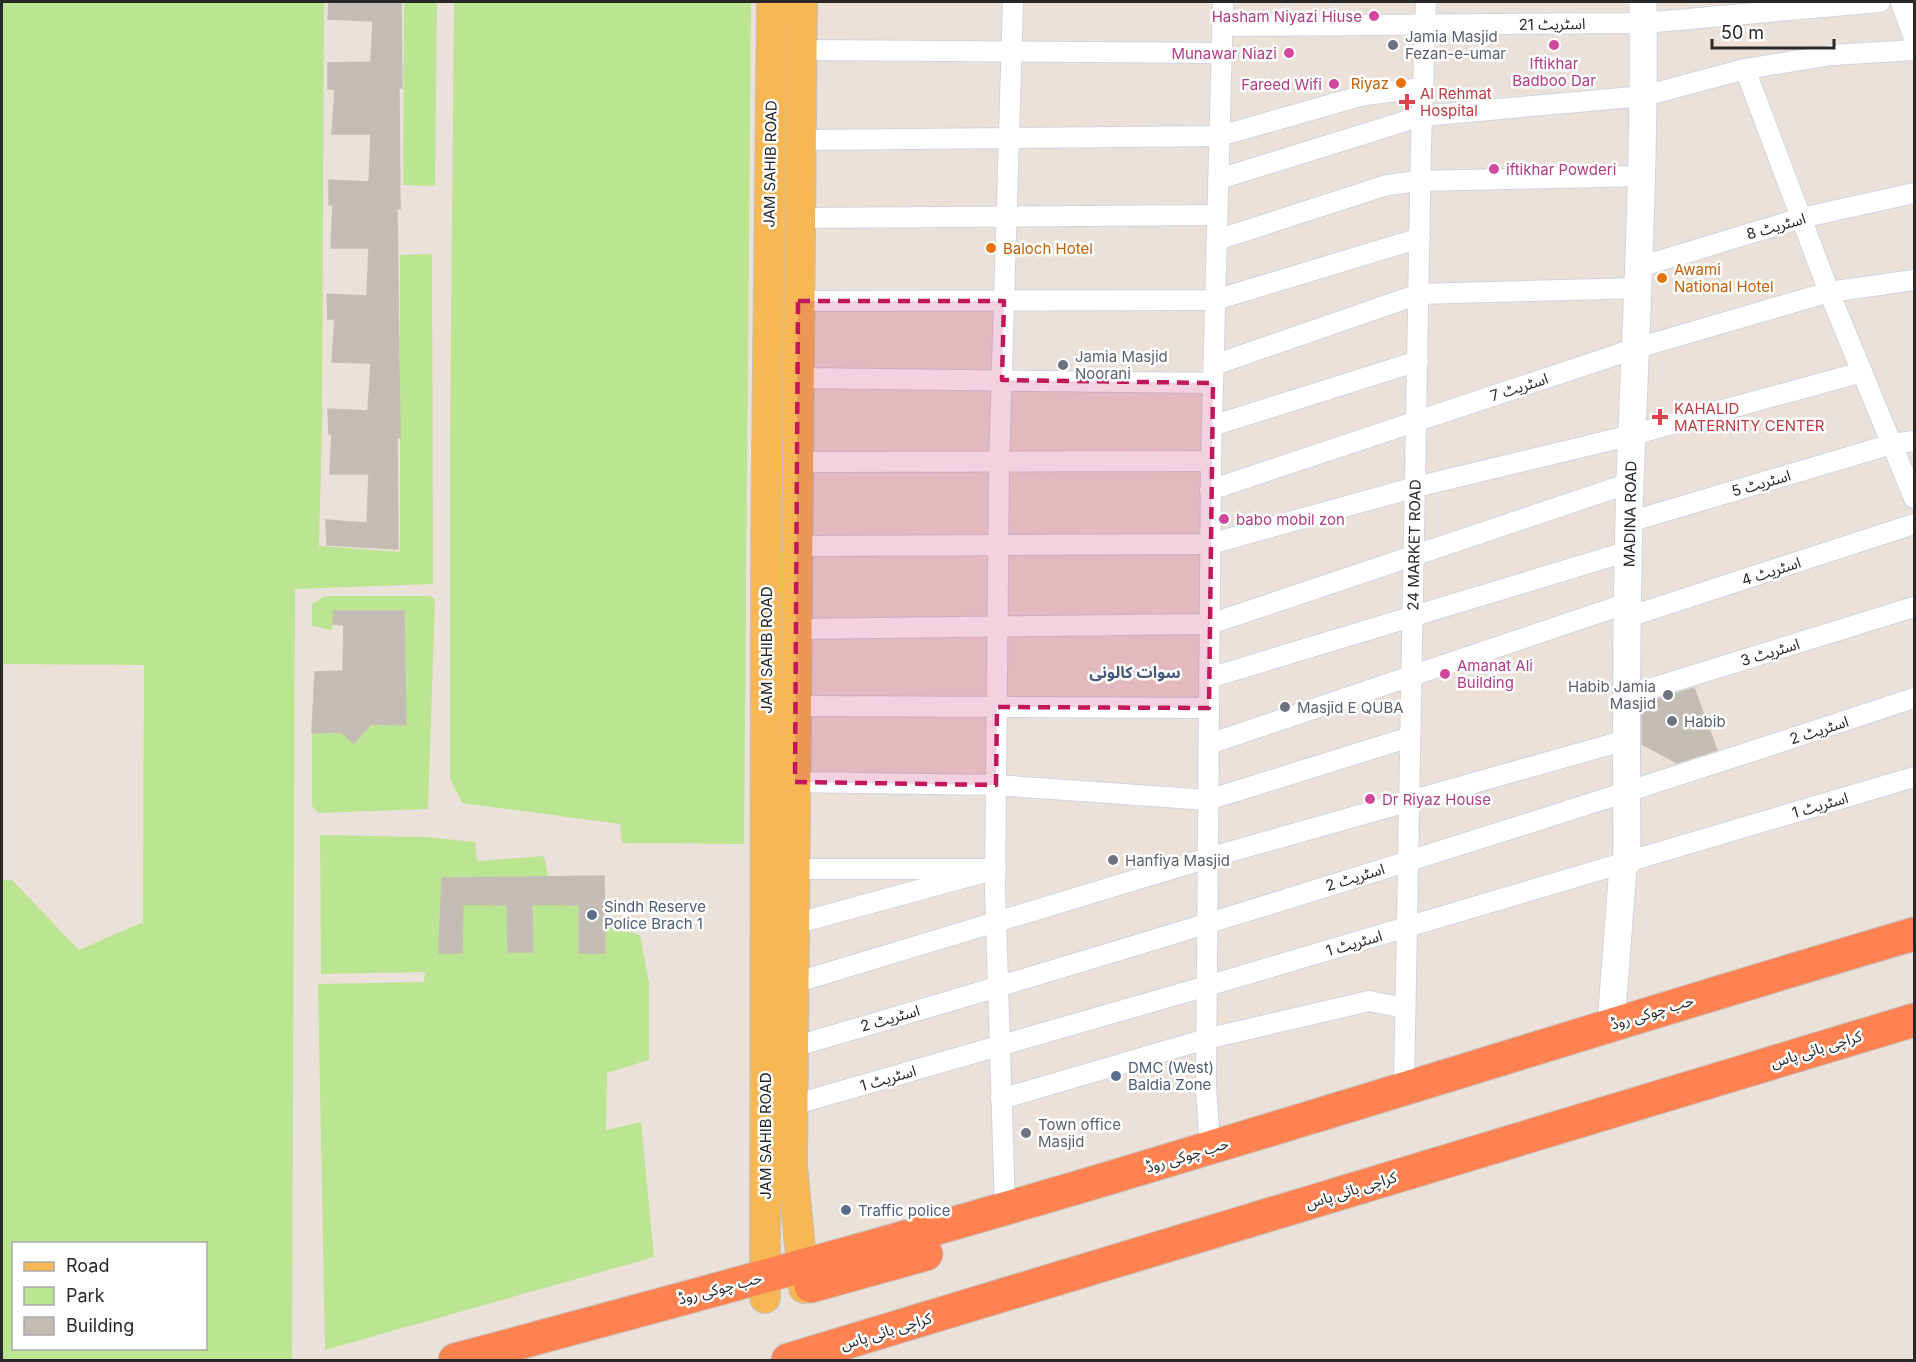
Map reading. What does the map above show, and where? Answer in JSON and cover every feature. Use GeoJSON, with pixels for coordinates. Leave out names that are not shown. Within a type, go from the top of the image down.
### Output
{"type":"FeatureCollection","features":[{"type":"Feature","properties":{"kind":"highway","name":"حب چوکی روڈ"},"geometry":{"type":"LineString","coordinates":[[455,1360],[803,1277],[1005,1208],[1914,934]]}},
{"type":"Feature","properties":{"kind":"highway","name":"حب چوکی روڈ"},"geometry":{"type":"LineString","coordinates":[[803,1277],[868,1271],[1173,1181],[1914,952]]}},
{"type":"Feature","properties":{"kind":"highway","name":"کراچی بائی پاس"},"geometry":{"type":"LineString","coordinates":[[788,1360],[1914,1020]]}},
{"type":"Feature","properties":{"kind":"highway","name":"حب چوکی روڈ"},"geometry":{"type":"LineString","coordinates":[[532,1360],[765,1287]]}},
{"type":"Feature","properties":{"kind":"main road","name":"JAM SAHIB ROAD"},"geometry":{"type":"LineString","coordinates":[[765,1287],[778,1165],[766,546],[772,2]]}},
{"type":"Feature","properties":{"kind":"main road","name":"JAM SAHIB ROAD"},"geometry":{"type":"LineString","coordinates":[[802,2],[793,1106],[778,1165],[803,1277]]}},
{"type":"Feature","properties":{"kind":"street"},"geometry":{"type":"LineString","coordinates":[[1005,1208],[996,922],[996,785],[999,462],[1013,2]]}},
{"type":"Feature","properties":{"kind":"street"},"geometry":{"type":"LineString","coordinates":[[1210,1148],[1206,1039],[1210,490],[1222,2]]}},
{"type":"Feature","properties":{"kind":"street","name":"24 MARKET ROAD"},"geometry":{"type":"LineString","coordinates":[[1404,1088],[1420,181],[1426,2]]}},
{"type":"Feature","properties":{"kind":"street","name":"اسٹریٹ 21"},"geometry":{"type":"LineString","coordinates":[[1222,26],[1426,25],[1643,12],[1880,2]]}},
{"type":"Feature","properties":{"kind":"street"},"geometry":{"type":"LineString","coordinates":[[1901,2],[1914,38]]}},
{"type":"Feature","properties":{"kind":"street","name":"MADINA ROAD"},"geometry":{"type":"LineString","coordinates":[[1611,1025],[1623,866],[1627,862],[1626,696],[1629,522],[1642,176],[1643,12]]}},
{"type":"Feature","properties":{"kind":"street"},"geometry":{"type":"LineString","coordinates":[[801,50],[1222,53]]}},
{"type":"Feature","properties":{"kind":"street"},"geometry":{"type":"LineString","coordinates":[[1219,179],[1422,116],[1644,96],[1745,69],[1832,55],[1914,50]]}},
{"type":"Feature","properties":{"kind":"street"},"geometry":{"type":"LineString","coordinates":[[1745,69],[1829,292],[1914,498]]}},
{"type":"Feature","properties":{"kind":"street"},"geometry":{"type":"LineString","coordinates":[[800,140],[1220,136],[1364,95],[1423,88]]}},
{"type":"Feature","properties":{"kind":"street"},"geometry":{"type":"LineString","coordinates":[[1217,240],[1387,185],[1420,181],[1642,176]]}},
{"type":"Feature","properties":{"kind":"street","name":"اسٹریٹ 8"},"geometry":{"type":"LineString","coordinates":[[798,378],[1002,380],[1214,374],[1419,294],[1639,278],[1801,218],[1914,193]]}},
{"type":"Feature","properties":{"kind":"street"},"geometry":{"type":"LineString","coordinates":[[799,218],[1218,215]]}},
{"type":"Feature","properties":{"kind":"street"},"geometry":{"type":"LineString","coordinates":[[798,301],[1215,300],[1420,238]]}},
{"type":"Feature","properties":{"kind":"street","name":"اسٹریٹ 7"},"geometry":{"type":"LineString","coordinates":[[1210,490],[1636,348],[1829,292],[1914,280]]}},
{"type":"Feature","properties":{"kind":"street"},"geometry":{"type":"LineString","coordinates":[[1212,426],[1418,361]]}},
{"type":"Feature","properties":{"kind":"street"},"geometry":{"type":"LineString","coordinates":[[796,546],[1210,544],[1416,487],[1632,435],[1862,372]]}},
{"type":"Feature","properties":{"kind":"street","name":"اسٹریٹ 5"},"geometry":{"type":"LineString","coordinates":[[1629,522],[1892,444],[1914,441]]}},
{"type":"Feature","properties":{"kind":"street"},"geometry":{"type":"LineString","coordinates":[[797,462],[1211,461]]}},
{"type":"Feature","properties":{"kind":"street"},"geometry":{"type":"LineString","coordinates":[[796,629],[1210,624],[1630,483]]}},
{"type":"Feature","properties":{"kind":"street","name":"اسٹریٹ 4"},"geometry":{"type":"LineString","coordinates":[[1209,744],[1412,676],[1914,525]]}},
{"type":"Feature","properties":{"kind":"street"},"geometry":{"type":"LineString","coordinates":[[1209,678],[1629,551]]}},
{"type":"Feature","properties":{"kind":"street","name":"اسٹریٹ 3"},"geometry":{"type":"LineString","coordinates":[[1626,696],[1914,607]]}},
{"type":"Feature","properties":{"kind":"street","name":"اسٹریٹ 2"},"geometry":{"type":"LineString","coordinates":[[793,1047],[998,987],[1626,793],[1914,698]]}},
{"type":"Feature","properties":{"kind":"street"},"geometry":{"type":"LineString","coordinates":[[795,706],[1209,708]]}},
{"type":"Feature","properties":{"kind":"street"},"geometry":{"type":"LineString","coordinates":[[795,782],[996,785],[1208,800],[1410,737]]}},
{"type":"Feature","properties":{"kind":"street"},"geometry":{"type":"LineString","coordinates":[[794,983],[1208,858],[1626,740]]}},
{"type":"Feature","properties":{"kind":"street","name":"اسٹریٹ 1"},"geometry":{"type":"LineString","coordinates":[[793,1106],[1914,777]]}},
{"type":"Feature","properties":{"kind":"street"},"geometry":{"type":"LineString","coordinates":[[795,869],[996,869]]}},
{"type":"Feature","properties":{"kind":"street"},"geometry":{"type":"LineString","coordinates":[[794,924],[996,869]]}},
{"type":"Feature","properties":{"kind":"street"},"geometry":{"type":"LineString","coordinates":[[1001,1099],[1206,1039],[1369,1001],[1405,1008]]}},
{"type":"Feature","properties":{"kind":"highlighted area"},"geometry":{"type":"Polygon","coordinates":[[[798,301],[1004,301],[1002,380],[1213,383],[1209,708],[997,707],[996,785],[795,782],[798,301]]]}},
{"type":"Feature","properties":{"kind":"green space"},"geometry":{"type":"Polygon","coordinates":[[[2,2],[324,2],[322,426],[319,546],[400,552],[400,255],[432,254],[433,584],[295,589],[292,1360],[2,1360],[2,880],[12,880],[79,950],[143,922],[144,665],[2,664],[2,2]]]}},
{"type":"Feature","properties":{"kind":"green space"},"geometry":{"type":"Polygon","coordinates":[[[404,2],[437,2],[435,186],[403,185],[404,2]]]}},
{"type":"Feature","properties":{"kind":"green space"},"geometry":{"type":"Polygon","coordinates":[[[454,2],[751,2],[744,844],[622,843],[620,824],[462,803],[450,779],[454,2]]]}},
{"type":"Feature","properties":{"kind":"green space"},"geometry":{"type":"Polygon","coordinates":[[[325,596],[430,596],[435,599],[428,809],[319,813],[312,806],[312,733],[341,733],[354,743],[371,724],[406,724],[404,612],[334,611],[332,630],[312,626],[312,604],[325,596]]]}},
{"type":"Feature","properties":{"kind":"green space"},"geometry":{"type":"Polygon","coordinates":[[[320,835],[426,837],[475,842],[477,861],[544,856],[548,877],[442,878],[439,953],[462,952],[463,904],[507,905],[508,952],[533,952],[532,904],[579,905],[579,953],[605,952],[605,924],[640,935],[649,983],[649,1060],[607,1073],[606,1130],[641,1122],[654,1257],[325,1350],[318,984],[424,982],[425,972],[321,974],[320,835]]]}},
{"type":"Feature","properties":{"kind":"building"},"geometry":{"type":"Polygon","coordinates":[[[329,2],[401,2],[400,209],[397,208],[400,438],[397,437],[398,549],[327,545],[326,520],[367,523],[369,474],[330,474],[332,434],[329,434],[328,409],[368,411],[371,363],[332,362],[335,319],[328,319],[327,294],[367,296],[369,248],[331,248],[333,205],[329,205],[329,180],[369,182],[371,134],[332,134],[335,89],[328,89],[328,63],[371,62],[373,21],[328,19],[329,2]]]}},
{"type":"Feature","properties":{"kind":"building"},"geometry":{"type":"Polygon","coordinates":[[[334,611],[404,611],[406,725],[371,724],[354,743],[340,732],[312,733],[315,672],[343,671],[344,625],[333,624],[334,611]]]}},
{"type":"Feature","properties":{"kind":"building","name":"Habib"},"geometry":{"type":"Polygon","coordinates":[[[1694,688],[1717,750],[1677,763],[1642,744],[1642,704],[1694,688]]]}},
{"type":"Feature","properties":{"kind":"building","name":"Sindh Reserve Police Brach 1"},"geometry":{"type":"Polygon","coordinates":[[[604,876],[605,953],[579,953],[579,905],[532,904],[533,952],[508,952],[507,905],[463,904],[462,953],[439,953],[442,878],[604,876]]]}},
{"type":"Feature","properties":{"kind":"place","name":"Hasham Niyazi Hiuse"},"geometry":{"type":"Point","coordinates":[1374,16]}},
{"type":"Feature","properties":{"kind":"place","name":"Jamia Masjid Fezan-e-umar"},"geometry":{"type":"Point","coordinates":[1393,45]}},
{"type":"Feature","properties":{"kind":"place","name":"Iftikhar Badboo Dar"},"geometry":{"type":"Point","coordinates":[1554,45]}},
{"type":"Feature","properties":{"kind":"place","name":"Munawar Niazi"},"geometry":{"type":"Point","coordinates":[1289,53]}},
{"type":"Feature","properties":{"kind":"place","name":"Riyaz"},"geometry":{"type":"Point","coordinates":[1401,83]}},
{"type":"Feature","properties":{"kind":"place","name":"Fareed Wifi"},"geometry":{"type":"Point","coordinates":[1334,84]}},
{"type":"Feature","properties":{"kind":"place","name":"Al Rehmat Hospital"},"geometry":{"type":"Point","coordinates":[1407,102]}},
{"type":"Feature","properties":{"kind":"place","name":"iftikhar Powderi"},"geometry":{"type":"Point","coordinates":[1494,169]}},
{"type":"Feature","properties":{"kind":"place","name":"Baloch Hotel"},"geometry":{"type":"Point","coordinates":[991,248]}},
{"type":"Feature","properties":{"kind":"place","name":"Awami National Hotel"},"geometry":{"type":"Point","coordinates":[1662,278]}},
{"type":"Feature","properties":{"kind":"place","name":"Jamia Masjid Noorani"},"geometry":{"type":"Point","coordinates":[1063,365]}},
{"type":"Feature","properties":{"kind":"place","name":"KAHALID MATERNITY CENTER"},"geometry":{"type":"Point","coordinates":[1660,417]}},
{"type":"Feature","properties":{"kind":"place","name":"babo mobil zon"},"geometry":{"type":"Point","coordinates":[1224,519]}},
{"type":"Feature","properties":{"kind":"place","name":"Amanat Ali Building"},"geometry":{"type":"Point","coordinates":[1445,674]}},
{"type":"Feature","properties":{"kind":"place","name":"Habib Jamia Masjid"},"geometry":{"type":"Point","coordinates":[1668,695]}},
{"type":"Feature","properties":{"kind":"place","name":"Masjid E QUBA"},"geometry":{"type":"Point","coordinates":[1285,707]}},
{"type":"Feature","properties":{"kind":"place","name":"Habib"},"geometry":{"type":"Point","coordinates":[1672,721]}},
{"type":"Feature","properties":{"kind":"place","name":"Dr Riyaz House"},"geometry":{"type":"Point","coordinates":[1370,799]}},
{"type":"Feature","properties":{"kind":"place","name":"Hanfiya Masjid"},"geometry":{"type":"Point","coordinates":[1113,860]}},
{"type":"Feature","properties":{"kind":"place","name":"Sindh Reserve Police Brach 1"},"geometry":{"type":"Point","coordinates":[592,915]}},
{"type":"Feature","properties":{"kind":"place","name":"DMC (West) Baldia Zone"},"geometry":{"type":"Point","coordinates":[1116,1076]}},
{"type":"Feature","properties":{"kind":"place","name":"Town office Masjid"},"geometry":{"type":"Point","coordinates":[1026,1133]}},
{"type":"Feature","properties":{"kind":"place","name":"Traffic police"},"geometry":{"type":"Point","coordinates":[846,1210]}},
{"type":"Feature","properties":{"kind":"district","name":"سوات کالونی"},"geometry":{"type":"Point","coordinates":[1135,672]}}]}
